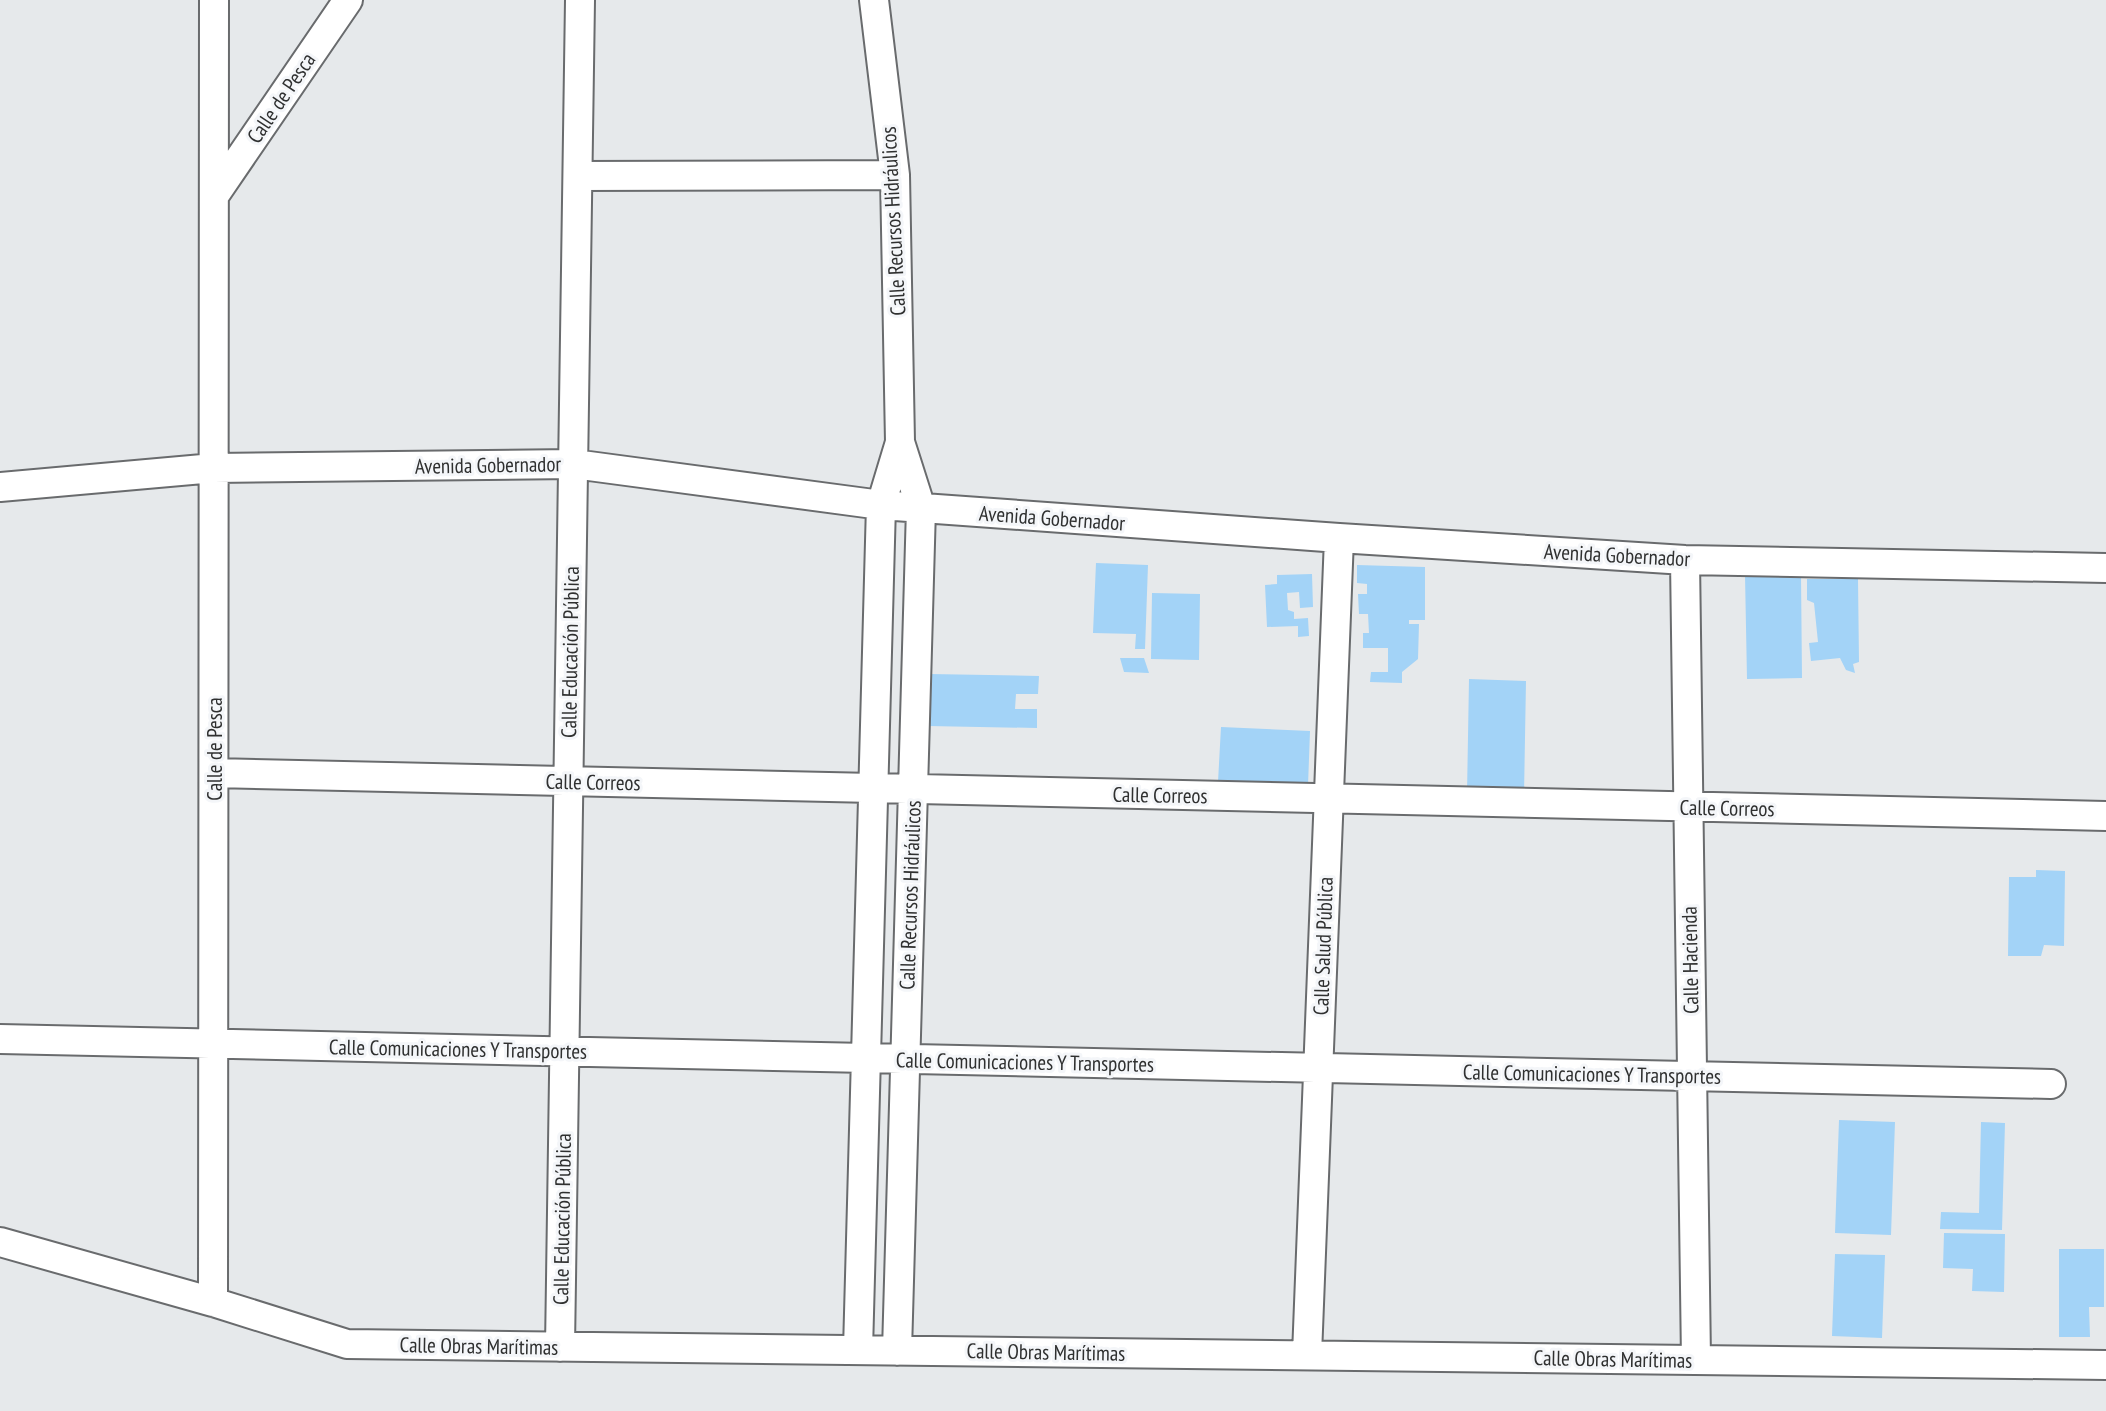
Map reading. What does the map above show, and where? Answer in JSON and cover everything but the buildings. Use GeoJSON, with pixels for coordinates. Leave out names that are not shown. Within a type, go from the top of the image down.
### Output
{"type":"FeatureCollection","features":[{"type":"Feature","properties":{"kind":"street","name":"Calle de Pesca"},"geometry":{"type":"LineString","coordinates":[[214,0],[214,1302]]}},
{"type":"Feature","properties":{"kind":"street","name":"Calle de Pesca"},"geometry":{"type":"LineString","coordinates":[[214,196],[348,0]]}},
{"type":"Feature","properties":{"kind":"street","name":"Calle Educación Pública"},"geometry":{"type":"LineString","coordinates":[[560,1347],[580,0]]}},
{"type":"Feature","properties":{"kind":"street","name":"Calle Recursos Hidráulicos"},"geometry":{"type":"LineString","coordinates":[[874,0],[895,175],[900,442],[921,508],[897,1350]]}},
{"type":"Feature","properties":{"kind":"street"},"geometry":{"type":"LineString","coordinates":[[578,176],[895,175]]}},
{"type":"Feature","properties":{"kind":"street","name":"Calle Recursos Hidráulicos"},"geometry":{"type":"LineString","coordinates":[[858,1350],[881,505],[900,442]]}},
{"type":"Feature","properties":{"kind":"street","name":"Avenida Gobernador"},"geometry":{"type":"LineString","coordinates":[[0,486],[214,468],[573,464],[881,505],[1339,538],[1685,560],[2106,568]]}},
{"type":"Feature","properties":{"kind":"street","name":"Calle Salud Pública"},"geometry":{"type":"LineString","coordinates":[[1307,1355],[1339,538]]}},
{"type":"Feature","properties":{"kind":"street","name":"Calle Hacienda"},"geometry":{"type":"LineString","coordinates":[[1685,560],[1696,1360]]}},
{"type":"Feature","properties":{"kind":"street","name":"Calle Correos"},"geometry":{"type":"LineString","coordinates":[[214,774],[2106,816]]}},
{"type":"Feature","properties":{"kind":"street","name":"Calle Comunicaciones Y Transportes"},"geometry":{"type":"LineString","coordinates":[[0,1039],[2051,1084]]}},
{"type":"Feature","properties":{"kind":"street","name":"Calle Obras Marítimas"},"geometry":{"type":"LineString","coordinates":[[0,1242],[214,1302],[347,1344],[2106,1365]]}}]}
